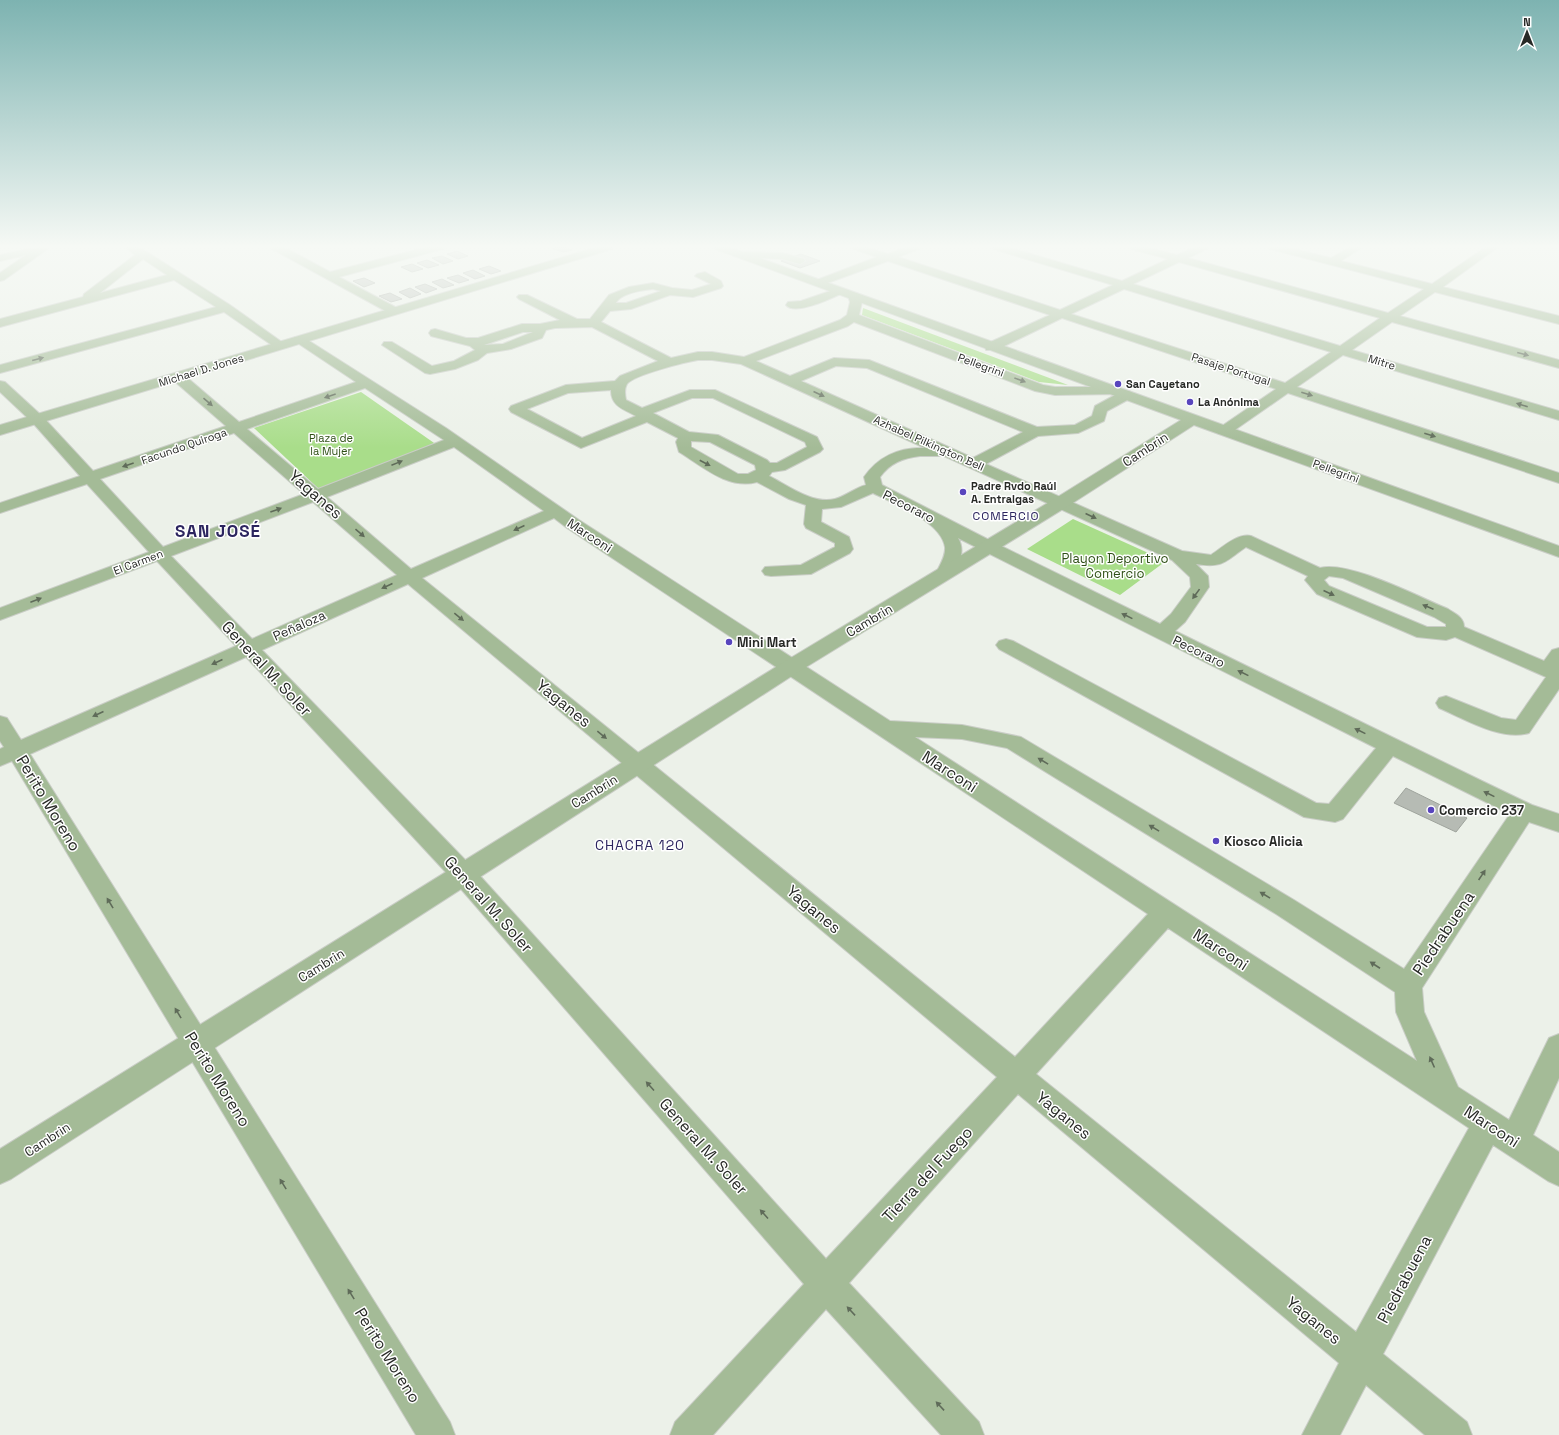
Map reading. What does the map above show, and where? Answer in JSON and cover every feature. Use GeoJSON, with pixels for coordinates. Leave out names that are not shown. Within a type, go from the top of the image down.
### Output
{"type":"FeatureCollection","features":[{"type":"Feature","properties":{"kind":"street"},"geometry":{"type":"LineString","coordinates":[[0,323],[33,314]]}},
{"type":"Feature","properties":{"kind":"street"},"geometry":{"type":"LineString","coordinates":[[0,369],[204,314]]}},
{"type":"Feature","properties":{"kind":"street","name":"Marconi"},"geometry":{"type":"LineString","coordinates":[[237,314],[367,383],[455,441],[554,512],[1559,1170]]}},
{"type":"Feature","properties":{"kind":"street","name":"Michael D. Jones"},"geometry":{"type":"LineString","coordinates":[[0,430],[383,314]]}},
{"type":"Feature","properties":{"kind":"street"},"geometry":{"type":"LineString","coordinates":[[557,314],[575,323]]}},
{"type":"Feature","properties":{"kind":"street"},"geometry":{"type":"LineString","coordinates":[[594,323],[599,314]]}},
{"type":"Feature","properties":{"kind":"street"},"geometry":{"type":"LineString","coordinates":[[760,472],[762,463],[713,438],[686,436],[620,402],[617,393],[619,385],[625,379],[667,361],[685,357],[719,355],[745,361],[844,323],[853,317],[854,314]]}},
{"type":"Feature","properties":{"kind":"street","name":"Pellegrini"},"geometry":{"type":"LineString","coordinates":[[903,314],[1559,552]]}},
{"type":"Feature","properties":{"kind":"street"},"geometry":{"type":"LineString","coordinates":[[992,347],[1062,314]]}},
{"type":"Feature","properties":{"kind":"street","name":"Pasaje Portugal"},"geometry":{"type":"LineString","coordinates":[[1062,314],[1559,478]]}},
{"type":"Feature","properties":{"kind":"street","name":"Mitre"},"geometry":{"type":"LineString","coordinates":[[1219,314],[1559,416]]}},
{"type":"Feature","properties":{"kind":"street"},"geometry":{"type":"LineString","coordinates":[[1379,314],[1559,364]]}},
{"type":"Feature","properties":{"kind":"street"},"geometry":{"type":"LineString","coordinates":[[1224,431],[1394,314]]}},
{"type":"Feature","properties":{"kind":"street"},"geometry":{"type":"LineString","coordinates":[[1535,314],[1559,320]]}},
{"type":"Feature","properties":{"kind":"street","name":"Pellegrini"},"geometry":{"type":"LineString","coordinates":[[853,317],[1040,388],[1055,391],[1119,393]]}},
{"type":"Feature","properties":{"kind":"street"},"geometry":{"type":"LineString","coordinates":[[435,332],[481,346],[522,328],[541,328],[554,324],[594,323],[667,361]]}},
{"type":"Feature","properties":{"kind":"street"},"geometry":{"type":"LineString","coordinates":[[388,345],[430,370],[438,370],[478,356],[481,346]]}},
{"type":"Feature","properties":{"kind":"street","name":"Azhabel Pilkington Bell"},"geometry":{"type":"LineString","coordinates":[[745,361],[1062,502],[1178,556],[1214,561],[1245,540],[1319,574],[1328,571],[1347,574],[1441,613],[1455,622],[1455,630]]}},
{"type":"Feature","properties":{"kind":"street"},"geometry":{"type":"LineString","coordinates":[[790,381],[834,362],[869,364],[1035,432]]}},
{"type":"Feature","properties":{"kind":"street","name":"Yaganes"},"geometry":{"type":"LineString","coordinates":[[178,377],[317,495],[409,576],[1454,1435]]}},
{"type":"Feature","properties":{"kind":"street","name":"Facundo Quiroga"},"geometry":{"type":"LineString","coordinates":[[0,508],[92,478],[367,383]]}},
{"type":"Feature","properties":{"kind":"street","name":"General M. Soler"},"geometry":{"type":"LineString","coordinates":[[0,385],[38,418],[160,554],[463,874],[826,1284],[966,1435]]}},
{"type":"Feature","properties":{"kind":"street"},"geometry":{"type":"LineString","coordinates":[[619,385],[566,389],[516,408],[581,444],[690,394],[715,394],[812,440],[815,449],[780,467],[760,472],[751,479],[735,479],[684,450],[683,442],[686,436]]}},
{"type":"Feature","properties":{"kind":"street"},"geometry":{"type":"LineString","coordinates":[[974,464],[1035,432],[1078,429],[1099,418],[1100,409],[1119,393]]}},
{"type":"Feature","properties":{"kind":"street","name":"Cambrin"},"geometry":{"type":"LineString","coordinates":[[0,1168],[791,667],[945,574],[987,546],[1062,502],[1192,419]]}},
{"type":"Feature","properties":{"kind":"street"},"geometry":{"type":"LineString","coordinates":[[901,431],[905,441],[903,452]]}},
{"type":"Feature","properties":{"kind":"street","name":"El Carmen"},"geometry":{"type":"LineString","coordinates":[[0,614],[317,495],[455,441]]}},
{"type":"Feature","properties":{"kind":"street"},"geometry":{"type":"LineString","coordinates":[[760,472],[814,504],[836,504],[863,490],[875,488],[872,477],[877,468],[903,452],[924,451],[952,454]]}},
{"type":"Feature","properties":{"kind":"street","name":"Pecoraro"},"geometry":{"type":"LineString","coordinates":[[875,488],[1161,633],[1524,811]]}},
{"type":"Feature","properties":{"kind":"street"},"geometry":{"type":"LineString","coordinates":[[771,571],[805,570],[844,549],[843,541],[812,524],[814,504]]}},
{"type":"Feature","properties":{"kind":"street","name":"Peñaloza"},"geometry":{"type":"LineString","coordinates":[[8,754],[554,512]]}},
{"type":"Feature","properties":{"kind":"street"},"geometry":{"type":"LineString","coordinates":[[935,519],[951,539],[954,555],[945,574]]}},
{"type":"Feature","properties":{"kind":"street","name":"Azhabel Pilkington Bell"},"geometry":{"type":"LineString","coordinates":[[1161,633],[1178,618],[1200,587],[1199,576],[1178,556]]}},
{"type":"Feature","properties":{"kind":"street"},"geometry":{"type":"LineString","coordinates":[[1319,574],[1314,580],[1323,590],[1424,633],[1446,634],[1455,630],[1555,674]]}},
{"type":"Feature","properties":{"kind":"street"},"geometry":{"type":"LineString","coordinates":[[1006,646],[1312,812],[1335,813],[1390,746]]}},
{"type":"Feature","properties":{"kind":"street"},"geometry":{"type":"LineString","coordinates":[[1446,703],[1498,725],[1521,728],[1555,674],[1559,654]]}},
{"type":"Feature","properties":{"kind":"street","name":"Perito Moreno"},"geometry":{"type":"LineString","coordinates":[[0,723],[8,754],[196,1044],[437,1435]]}},
{"type":"Feature","properties":{"kind":"street","name":"Marconi"},"geometry":{"type":"LineString","coordinates":[[884,728],[962,732],[1013,742],[1285,907],[1408,986]]}},
{"type":"Feature","properties":{"kind":"street"},"geometry":{"type":"LineString","coordinates":[[1524,811],[1559,823]]}},
{"type":"Feature","properties":{"kind":"street","name":"Piedrabuena"},"geometry":{"type":"LineString","coordinates":[[1448,1097],[1410,1012],[1408,986],[1524,811]]}},
{"type":"Feature","properties":{"kind":"street","name":"Tierra del Fuego"},"geometry":{"type":"LineString","coordinates":[[688,1435],[1165,913]]}},
{"type":"Feature","properties":{"kind":"street","name":"Piedrabuena"},"geometry":{"type":"LineString","coordinates":[[1320,1435],[1361,1359],[1501,1132],[1559,1048]]}},
{"type":"Feature","properties":{"kind":"green space"},"geometry":{"type":"Polygon","coordinates":[[[879,314],[1068,385],[1039,382],[862,315],[879,314]]]}},
{"type":"Feature","properties":{"kind":"green space","name":"Plaza de la Mujer"},"geometry":{"type":"Polygon","coordinates":[[[361,392],[437,445],[321,491],[254,428],[361,392]]]}},
{"type":"Feature","properties":{"kind":"green space","name":"Playon Deportivo Comercio"},"geometry":{"type":"Polygon","coordinates":[[[1073,519],[1166,561],[1120,595],[1027,549],[1073,519]]]}},
{"type":"Feature","properties":{"kind":"building","name":"Comercio 237"},"geometry":{"type":"Polygon","coordinates":[[[1406,788],[1467,818],[1456,832],[1394,803],[1406,788]]]}},
{"type":"Feature","properties":{"kind":"place","name":"San Cayetano"},"geometry":{"type":"Point","coordinates":[1118,384]}},
{"type":"Feature","properties":{"kind":"place","name":"La Anónima"},"geometry":{"type":"Point","coordinates":[1190,402]}},
{"type":"Feature","properties":{"kind":"place","name":"Padre Rvdo Raúl A. Entraigas"},"geometry":{"type":"Point","coordinates":[963,492]}},
{"type":"Feature","properties":{"kind":"place","name":"Mini Mart"},"geometry":{"type":"Point","coordinates":[729,642]}},
{"type":"Feature","properties":{"kind":"place","name":"Comercio 237"},"geometry":{"type":"Point","coordinates":[1431,810]}},
{"type":"Feature","properties":{"kind":"place","name":"Kiosco Alicia"},"geometry":{"type":"Point","coordinates":[1216,841]}},
{"type":"Feature","properties":{"kind":"district","name":"COMERCIO"},"geometry":{"type":"Point","coordinates":[1006,516]}},
{"type":"Feature","properties":{"kind":"district","name":"SAN JOSÉ"},"geometry":{"type":"Point","coordinates":[218,531]}},
{"type":"Feature","properties":{"kind":"district","name":"CHACRA 120"},"geometry":{"type":"Point","coordinates":[640,845]}}]}
